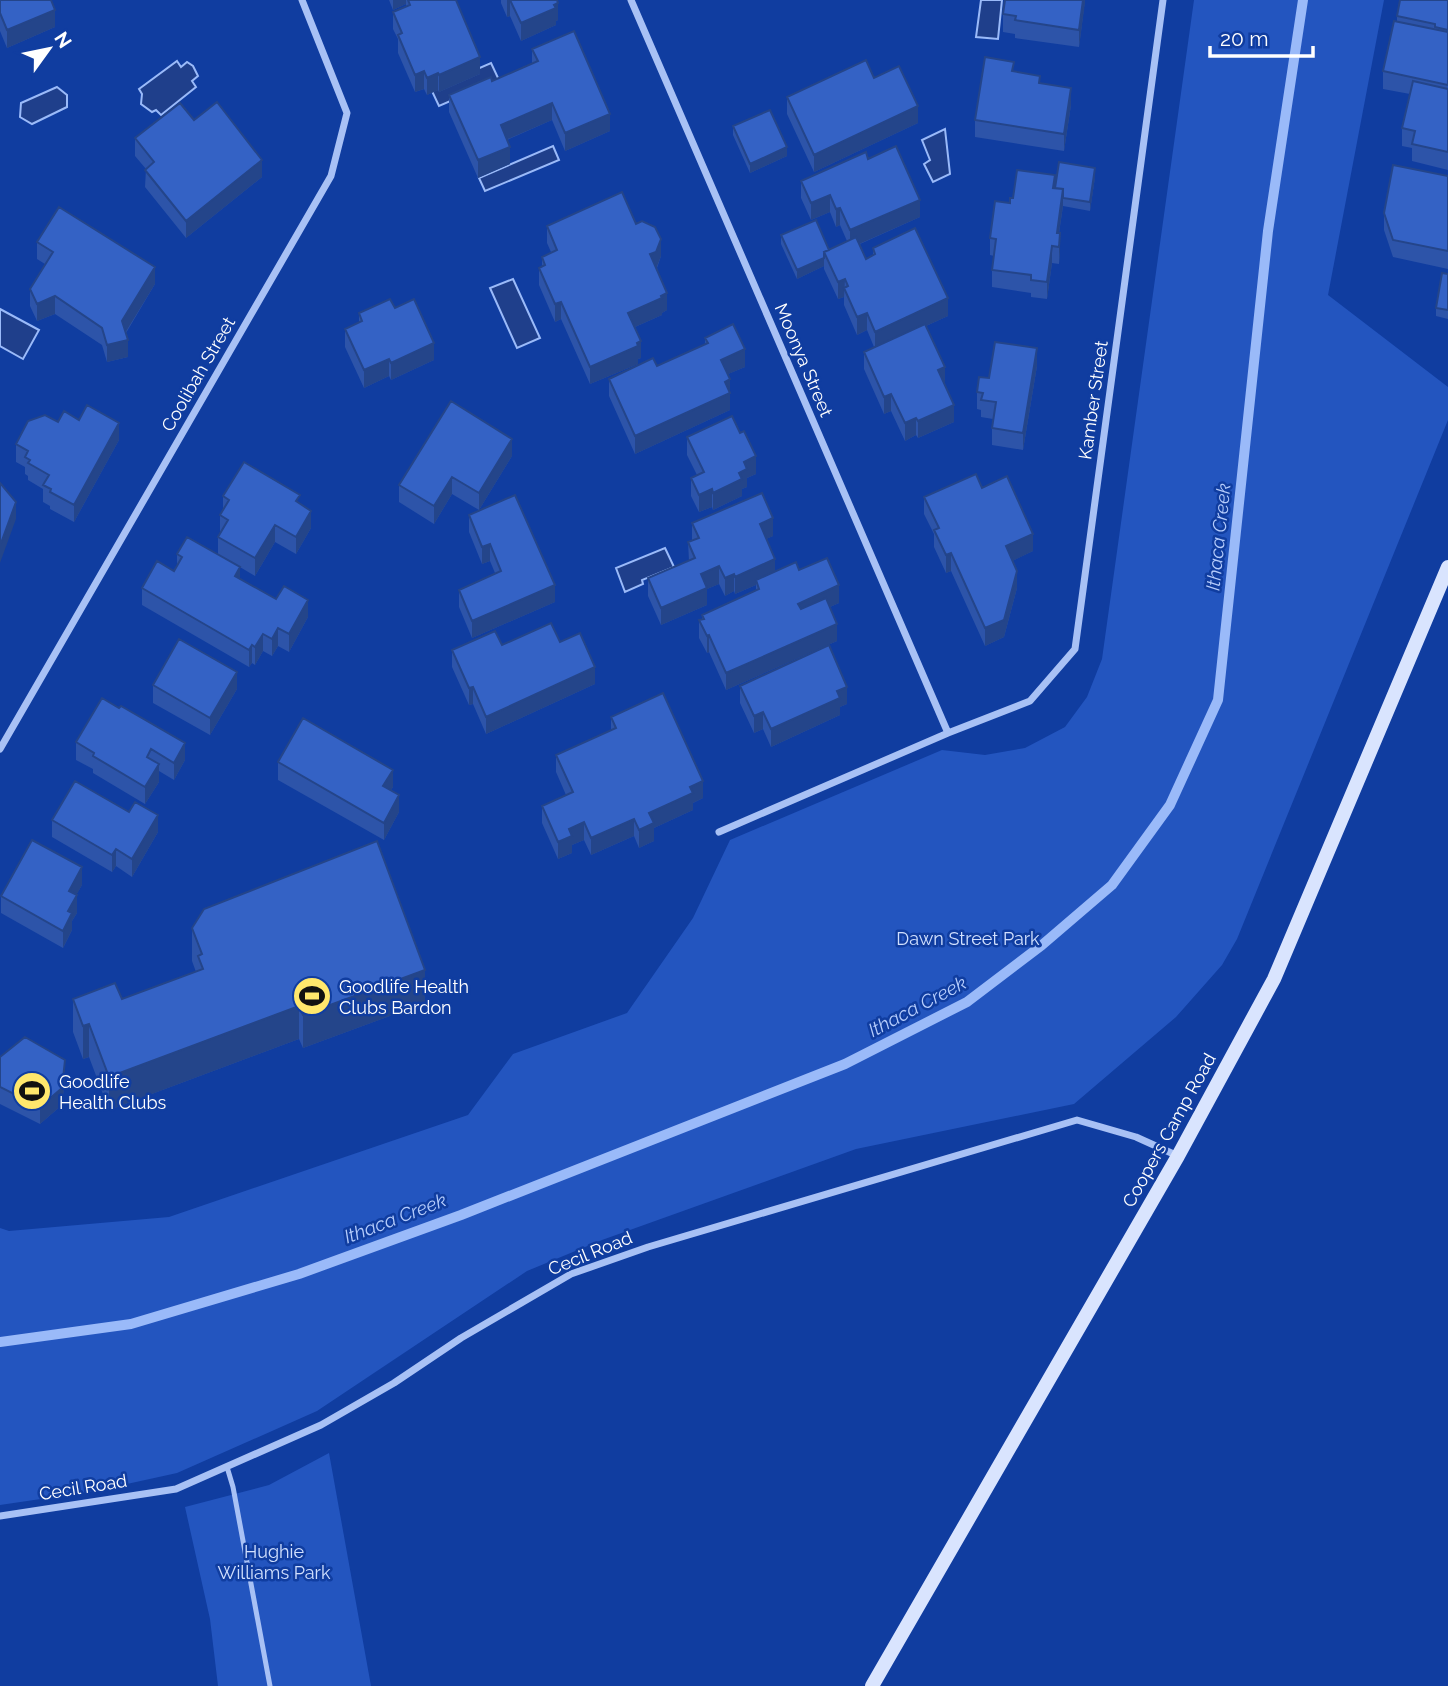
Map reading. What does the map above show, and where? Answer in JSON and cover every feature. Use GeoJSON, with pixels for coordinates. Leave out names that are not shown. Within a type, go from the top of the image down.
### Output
{"type":"FeatureCollection","features":[{"type":"Feature","properties":{"kind":"main road","name":"Coopers Camp Road"},"geometry":{"type":"LineString","coordinates":[[872,1686],[1178,1156],[1274,979],[1448,567]]}},
{"type":"Feature","properties":{"kind":"street","name":"Coolibah Street"},"geometry":{"type":"LineString","coordinates":[[0,749],[331,176],[347,113],[302,0]]}},
{"type":"Feature","properties":{"kind":"street","name":"Moonya Street"},"geometry":{"type":"LineString","coordinates":[[631,0],[948,733]]}},
{"type":"Feature","properties":{"kind":"street","name":"Kamber Street"},"geometry":{"type":"LineString","coordinates":[[719,832],[948,733],[1031,701],[1075,649],[1163,0]]}},
{"type":"Feature","properties":{"kind":"street","name":"Cecil Road"},"geometry":{"type":"LineString","coordinates":[[0,1516],[176,1489],[321,1425],[570,1274],[648,1247],[1077,1120],[1136,1137],[1178,1156]]}},
{"type":"Feature","properties":{"kind":"lane"},"geometry":{"type":"LineString","coordinates":[[227,1467],[270,1686]]}},
{"type":"Feature","properties":{"kind":"green space","name":"Dawn Street Park"},"geometry":{"type":"Polygon","coordinates":[[[1194,0],[1384,0],[1328,295],[1448,387],[1448,420],[1237,939],[1222,965],[1176,1017],[1074,1104],[856,1149],[602,1240],[527,1271],[317,1411],[177,1473],[95,1491],[0,1505],[0,1228],[9,1231],[169,1217],[468,1115],[513,1054],[627,1013],[693,918],[730,840],[942,750],[985,755],[1025,748],[1065,727],[1087,697],[1102,659],[1194,0]]]}},
{"type":"Feature","properties":{"kind":"green space","name":"Hughie Williams Park"},"geometry":{"type":"Polygon","coordinates":[[[329,1453],[371,1686],[218,1686],[210,1619],[185,1507],[269,1485],[329,1453]]]}},
{"type":"Feature","properties":{"kind":"shaded area"},"geometry":{"type":"Polygon","coordinates":[[[981,0],[1002,0],[998,39],[976,37],[981,0]]]}},
{"type":"Feature","properties":{"kind":"shaded area"},"geometry":{"type":"Polygon","coordinates":[[[177,61],[181,67],[187,62],[193,66],[198,76],[192,81],[196,87],[161,115],[156,110],[152,112],[141,104],[142,94],[139,89],[177,61]]]}},
{"type":"Feature","properties":{"kind":"shaded area"},"geometry":{"type":"Polygon","coordinates":[[[491,63],[499,80],[439,106],[431,89],[491,63]]]}},
{"type":"Feature","properties":{"kind":"shaded area"},"geometry":{"type":"Polygon","coordinates":[[[57,87],[67,95],[67,107],[32,124],[20,117],[21,103],[57,87]]]}},
{"type":"Feature","properties":{"kind":"shaded area"},"geometry":{"type":"Polygon","coordinates":[[[945,129],[950,174],[933,182],[924,164],[930,160],[922,140],[945,129]]]}},
{"type":"Feature","properties":{"kind":"shaded area"},"geometry":{"type":"Polygon","coordinates":[[[553,146],[559,160],[485,191],[479,178],[553,146]]]}},
{"type":"Feature","properties":{"kind":"shaded area"},"geometry":{"type":"Polygon","coordinates":[[[513,279],[540,338],[517,348],[490,288],[513,279]]]}},
{"type":"Feature","properties":{"kind":"shaded area"},"geometry":{"type":"Polygon","coordinates":[[[0,309],[39,330],[23,359],[0,346],[0,309]]]}},
{"type":"Feature","properties":{"kind":"shaded area"},"geometry":{"type":"Polygon","coordinates":[[[665,548],[674,567],[642,580],[643,584],[625,592],[616,568],[665,548]]]}},
{"type":"Feature","properties":{"kind":"building"},"geometry":{"type":"Polygon","coordinates":[[[0,0],[51,0],[55,10],[7,30],[0,13],[0,0]]]}},
{"type":"Feature","properties":{"kind":"building"},"geometry":{"type":"Polygon","coordinates":[[[408,0],[456,0],[480,57],[439,75],[438,73],[427,78],[424,71],[415,75],[398,35],[402,33],[393,12],[410,5],[408,0]]]}},
{"type":"Feature","properties":{"kind":"building"},"geometry":{"type":"Polygon","coordinates":[[[510,0],[557,0],[558,3],[554,5],[556,8],[521,23],[510,0]]]}},
{"type":"Feature","properties":{"kind":"building"},"geometry":{"type":"Polygon","coordinates":[[[1005,0],[1083,0],[1079,30],[1015,20],[1016,16],[1003,14],[1005,0]]]}},
{"type":"Feature","properties":{"kind":"building"},"geometry":{"type":"Polygon","coordinates":[[[1400,0],[1448,0],[1448,30],[1435,27],[1435,24],[1397,16],[1400,0]]]}},
{"type":"Feature","properties":{"kind":"building"},"geometry":{"type":"Polygon","coordinates":[[[1394,21],[1448,32],[1448,85],[1383,71],[1394,21]]]}},
{"type":"Feature","properties":{"kind":"building"},"geometry":{"type":"Polygon","coordinates":[[[574,31],[610,114],[565,133],[552,103],[501,125],[510,147],[478,160],[449,95],[491,77],[492,81],[538,61],[532,49],[574,31]]]}},
{"type":"Feature","properties":{"kind":"building"},"geometry":{"type":"Polygon","coordinates":[[[985,57],[1014,62],[1012,71],[1040,76],[1039,83],[1071,88],[1064,134],[975,120],[985,57]]]}},
{"type":"Feature","properties":{"kind":"building"},"geometry":{"type":"Polygon","coordinates":[[[866,60],[874,78],[899,66],[918,106],[814,155],[787,97],[866,60]]]}},
{"type":"Feature","properties":{"kind":"building"},"geometry":{"type":"Polygon","coordinates":[[[1413,81],[1448,89],[1448,152],[1412,144],[1415,131],[1402,128],[1413,81]]]}},
{"type":"Feature","properties":{"kind":"building"},"geometry":{"type":"Polygon","coordinates":[[[217,102],[262,160],[186,221],[145,170],[154,162],[135,138],[180,103],[194,120],[217,102]]]}},
{"type":"Feature","properties":{"kind":"building"},"geometry":{"type":"Polygon","coordinates":[[[770,110],[787,147],[750,164],[733,126],[770,110]]]}},
{"type":"Feature","properties":{"kind":"building"},"geometry":{"type":"Polygon","coordinates":[[[896,146],[920,200],[850,230],[840,208],[836,209],[830,195],[811,203],[801,181],[866,152],[868,159],[896,146]]]}},
{"type":"Feature","properties":{"kind":"building"},"geometry":{"type":"Polygon","coordinates":[[[1059,162],[1095,168],[1090,202],[1063,198],[1063,189],[1055,188],[1059,162]]]}},
{"type":"Feature","properties":{"kind":"building"},"geometry":{"type":"Polygon","coordinates":[[[1393,165],[1448,176],[1448,251],[1393,240],[1384,213],[1393,165]]]}},
{"type":"Feature","properties":{"kind":"building"},"geometry":{"type":"Polygon","coordinates":[[[1017,170],[1055,175],[1053,188],[1063,189],[1057,233],[1060,233],[1059,247],[1052,246],[1047,282],[1031,280],[1031,275],[992,270],[996,239],[990,238],[995,201],[1010,203],[1017,170]]]}},
{"type":"Feature","properties":{"kind":"building"},"geometry":{"type":"Polygon","coordinates":[[[622,192],[636,224],[642,221],[655,227],[661,239],[656,252],[650,254],[667,293],[661,296],[662,298],[628,313],[641,341],[637,343],[638,346],[590,367],[561,302],[555,304],[539,268],[545,265],[542,257],[557,250],[547,226],[622,192]]]}},
{"type":"Feature","properties":{"kind":"building"},"geometry":{"type":"Polygon","coordinates":[[[59,207],[155,267],[122,321],[128,340],[107,345],[102,328],[55,296],[37,304],[30,289],[53,252],[37,242],[59,207]]]}},
{"type":"Feature","properties":{"kind":"building"},"geometry":{"type":"Polygon","coordinates":[[[816,220],[829,250],[824,252],[824,258],[797,270],[781,235],[816,220]]]}},
{"type":"Feature","properties":{"kind":"building"},"geometry":{"type":"Polygon","coordinates":[[[915,228],[948,298],[875,332],[867,313],[857,317],[844,288],[848,286],[845,279],[838,282],[824,252],[856,237],[866,259],[875,254],[873,248],[915,228]]]}},
{"type":"Feature","properties":{"kind":"building"},"geometry":{"type":"Polygon","coordinates":[[[1442,273],[1448,274],[1448,310],[1436,308],[1442,273]]]}},
{"type":"Feature","properties":{"kind":"building"},"geometry":{"type":"Polygon","coordinates":[[[390,299],[395,308],[414,299],[434,343],[391,363],[389,359],[364,370],[345,329],[362,321],[359,313],[390,299]]]}},
{"type":"Feature","properties":{"kind":"building"},"geometry":{"type":"Polygon","coordinates":[[[733,324],[745,349],[721,360],[730,379],[725,382],[730,393],[635,436],[609,379],[653,358],[657,366],[708,343],[705,338],[733,324]]]}},
{"type":"Feature","properties":{"kind":"building"},"geometry":{"type":"Polygon","coordinates":[[[925,324],[945,367],[938,370],[954,405],[918,421],[916,418],[905,423],[891,394],[884,397],[864,352],[925,324]]]}},
{"type":"Feature","properties":{"kind":"building"},"geometry":{"type":"Polygon","coordinates":[[[995,342],[1037,348],[1023,433],[992,428],[996,402],[981,400],[983,393],[977,392],[979,377],[989,378],[995,342]]]}},
{"type":"Feature","properties":{"kind":"building"},"geometry":{"type":"Polygon","coordinates":[[[451,401],[512,439],[479,493],[452,477],[434,506],[399,485],[451,401]]]}},
{"type":"Feature","properties":{"kind":"building"},"geometry":{"type":"Polygon","coordinates":[[[87,405],[119,423],[74,505],[43,485],[49,475],[28,463],[30,460],[25,457],[28,451],[16,444],[28,421],[45,415],[58,422],[64,411],[79,420],[87,405]]]}},
{"type":"Feature","properties":{"kind":"building"},"geometry":{"type":"Polygon","coordinates":[[[732,416],[740,433],[744,431],[756,456],[744,462],[747,469],[739,473],[742,479],[713,493],[712,489],[699,495],[691,478],[704,472],[687,437],[732,416]]]}},
{"type":"Feature","properties":{"kind":"building"},"geometry":{"type":"Polygon","coordinates":[[[244,462],[300,495],[296,501],[311,511],[296,537],[275,525],[255,558],[218,537],[228,520],[220,515],[229,500],[223,496],[244,462]]]}},
{"type":"Feature","properties":{"kind":"building"},"geometry":{"type":"Polygon","coordinates":[[[976,474],[982,488],[1007,476],[1033,534],[1006,546],[1017,571],[1004,620],[985,628],[951,553],[946,555],[934,530],[939,528],[924,497],[976,474]]]}},
{"type":"Feature","properties":{"kind":"building"},"geometry":{"type":"Polygon","coordinates":[[[0,483],[16,502],[0,546],[0,483]]]}},
{"type":"Feature","properties":{"kind":"building"},"geometry":{"type":"Polygon","coordinates":[[[762,493],[773,518],[760,524],[775,559],[735,577],[734,574],[725,578],[719,566],[701,574],[707,588],[661,608],[648,578],[695,558],[688,542],[699,538],[692,523],[762,493]]]}},
{"type":"Feature","properties":{"kind":"building"},"geometry":{"type":"Polygon","coordinates":[[[515,495],[555,585],[472,621],[459,590],[501,571],[490,544],[482,547],[469,515],[515,495]]]}},
{"type":"Feature","properties":{"kind":"building"},"geometry":{"type":"Polygon","coordinates":[[[187,537],[240,567],[235,576],[276,599],[284,586],[308,600],[289,634],[278,628],[272,639],[263,634],[255,647],[252,645],[249,650],[142,588],[157,561],[174,571],[182,557],[177,554],[187,537]]]}},
{"type":"Feature","properties":{"kind":"building"},"geometry":{"type":"Polygon","coordinates":[[[827,558],[839,585],[798,604],[801,609],[826,598],[837,624],[726,673],[709,635],[707,636],[699,620],[704,619],[702,615],[759,589],[756,580],[796,562],[799,570],[827,558]]]}},
{"type":"Feature","properties":{"kind":"building"},"geometry":{"type":"Polygon","coordinates":[[[551,623],[560,642],[580,633],[595,667],[486,717],[452,650],[495,631],[502,645],[551,623]]]}},
{"type":"Feature","properties":{"kind":"building"},"geometry":{"type":"Polygon","coordinates":[[[179,639],[237,672],[210,718],[153,685],[179,639]]]}},
{"type":"Feature","properties":{"kind":"building"},"geometry":{"type":"Polygon","coordinates":[[[829,645],[847,687],[837,691],[840,698],[771,729],[763,712],[754,716],[740,686],[829,645]]]}},
{"type":"Feature","properties":{"kind":"building"},"geometry":{"type":"Polygon","coordinates":[[[663,693],[703,781],[690,787],[693,793],[649,813],[654,823],[639,830],[634,819],[591,838],[584,822],[569,829],[572,836],[558,842],[542,806],[573,792],[556,755],[616,728],[611,717],[663,693]]]}},
{"type":"Feature","properties":{"kind":"building"},"geometry":{"type":"Polygon","coordinates":[[[102,698],[185,743],[174,763],[151,749],[147,757],[159,764],[145,787],[93,756],[94,753],[76,742],[102,698]]]}},
{"type":"Feature","properties":{"kind":"building"},"geometry":{"type":"Polygon","coordinates":[[[303,718],[393,770],[383,786],[399,795],[384,823],[278,762],[303,718]]]}},
{"type":"Feature","properties":{"kind":"building"},"geometry":{"type":"Polygon","coordinates":[[[75,781],[129,812],[135,802],[158,815],[132,859],[116,849],[112,855],[52,820],[75,781]]]}},
{"type":"Feature","properties":{"kind":"building"},"geometry":{"type":"Polygon","coordinates":[[[32,840],[82,867],[69,891],[77,895],[68,911],[72,913],[63,931],[1,896],[32,840]]]}},
{"type":"Feature","properties":{"kind":"building","name":"Goodlife Health Clubs Bardon"},"geometry":{"type":"Polygon","coordinates":[[[377,841],[425,970],[303,1015],[299,1006],[109,1077],[89,1024],[83,1026],[73,999],[115,983],[122,999],[203,969],[198,956],[202,954],[192,928],[204,909],[377,841]]]}},
{"type":"Feature","properties":{"kind":"building","name":"Goodlife Health Clubs"},"geometry":{"type":"Polygon","coordinates":[[[25,1037],[65,1060],[62,1088],[40,1107],[0,1087],[0,1057],[25,1037]]]}},
{"type":"Feature","properties":{"kind":"waterway","name":"Ithaca Creek"},"geometry":{"type":"LineString","coordinates":[[0,1342],[131,1324],[299,1274],[461,1215],[845,1064],[967,1002],[1042,945],[1112,885],[1170,805],[1218,700],[1268,231],[1303,0]]}},
{"type":"Feature","properties":{"kind":"place","name":"Goodlife Health Clubs Bardon"},"geometry":{"type":"Point","coordinates":[312,996]}},
{"type":"Feature","properties":{"kind":"place","name":"Goodlife Health Clubs"},"geometry":{"type":"Point","coordinates":[32,1091]}}]}
